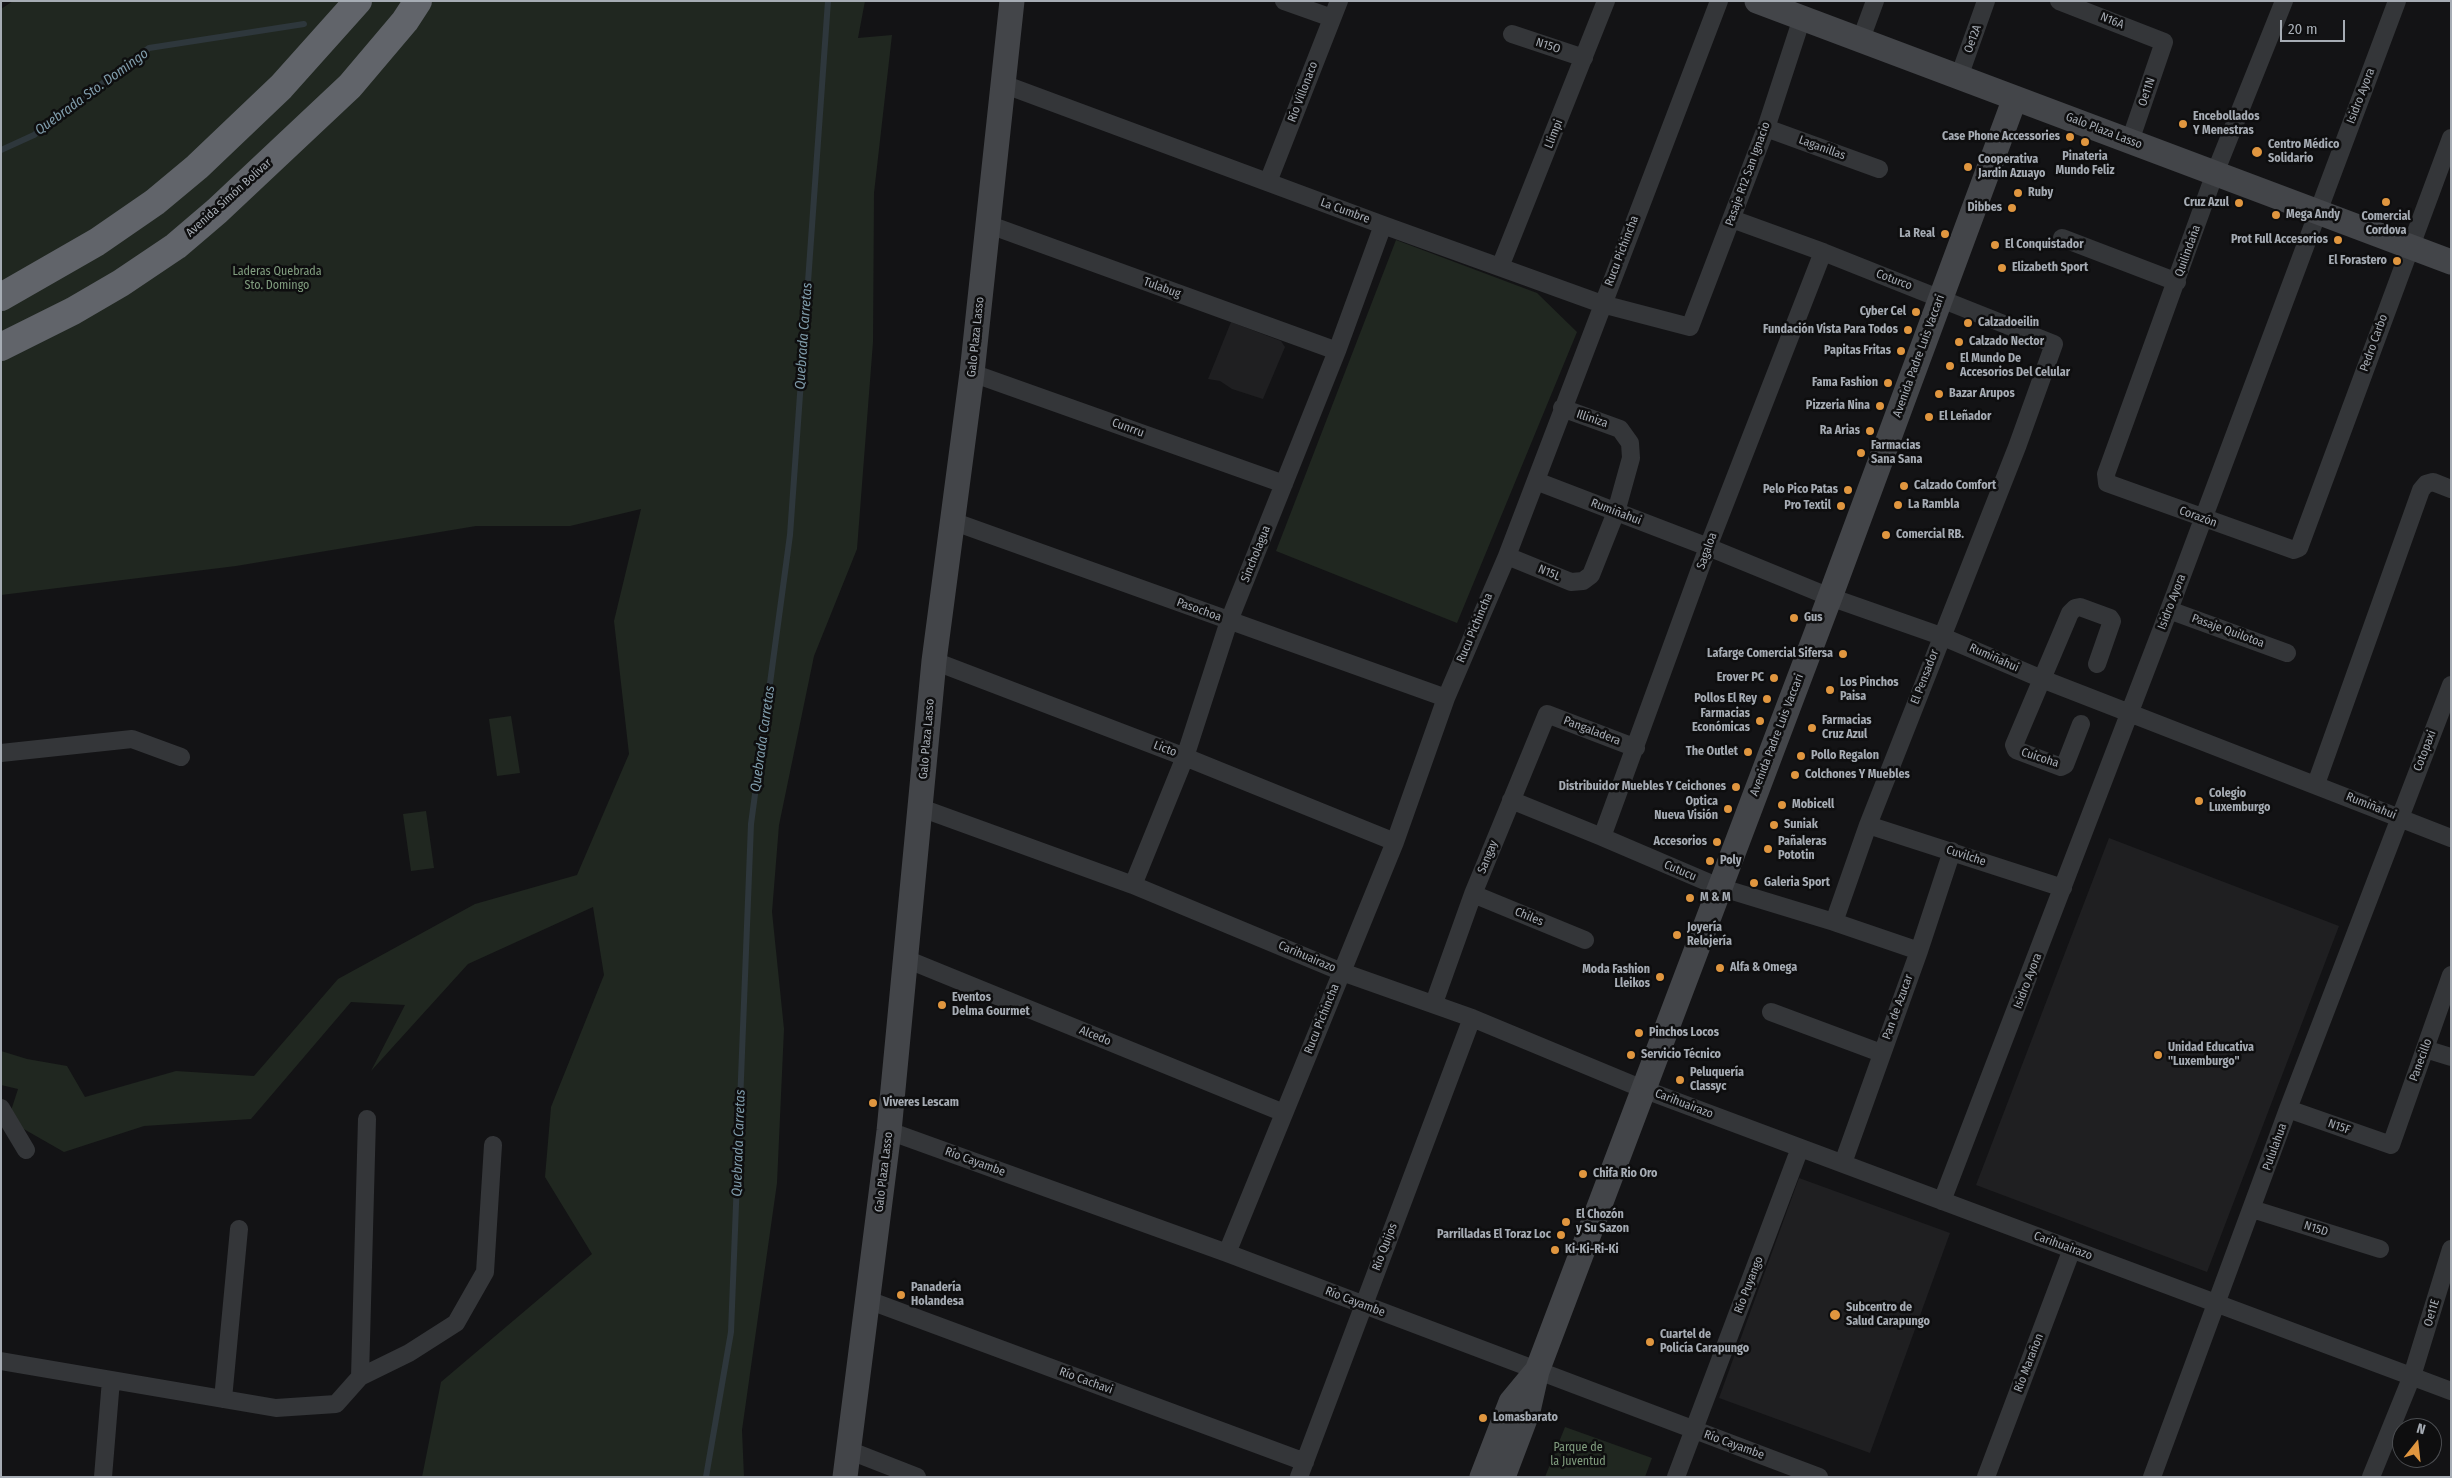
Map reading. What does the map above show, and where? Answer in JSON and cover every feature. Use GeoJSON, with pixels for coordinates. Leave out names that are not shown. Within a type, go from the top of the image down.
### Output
{"type":"FeatureCollection","features":[{"type":"Feature","properties":{"kind":"highway"},"geometry":{"type":"LineString","coordinates":[[1,297],[89,248],[155,202],[198,167],[280,87],[358,1]]}},
{"type":"Feature","properties":{"kind":"highway","name":"Avenida Simón Bolívar"},"geometry":{"type":"LineString","coordinates":[[1,348],[73,311],[121,283],[176,246],[217,211],[350,86],[411,11]]}},
{"type":"Feature","properties":{"kind":"street","name":"Galo Plaza Lasso"},"geometry":{"type":"LineString","coordinates":[[845,1477],[889,1131],[934,661],[972,373],[1012,1]]}},
{"type":"Feature","properties":{"kind":"street"},"geometry":{"type":"LineString","coordinates":[[1284,1],[1332,18]]}},
{"type":"Feature","properties":{"kind":"street","name":"Río Villonaco"},"geometry":{"type":"LineString","coordinates":[[1268,182],[1338,1]]}},
{"type":"Feature","properties":{"kind":"street","name":"Llimpi"},"geometry":{"type":"LineString","coordinates":[[1500,267],[1606,1]]}},
{"type":"Feature","properties":{"kind":"street","name":"Rucu Pichincha"},"geometry":{"type":"LineString","coordinates":[[1227,1253],[1395,842],[1446,698],[1507,556],[1718,1]]}},
{"type":"Feature","properties":{"kind":"street"},"geometry":{"type":"LineString","coordinates":[[1861,39],[1875,1]]}},
{"type":"Feature","properties":{"kind":"street","name":"Oe12A"},"geometry":{"type":"LineString","coordinates":[[1959,77],[1986,1]]}},
{"type":"Feature","properties":{"kind":"street","name":"N16A"},"geometry":{"type":"LineString","coordinates":[[2059,1],[2082,5],[2164,42]]}},
{"type":"Feature","properties":{"kind":"street","name":"Quilindaña"},"geometry":{"type":"LineString","coordinates":[[2106,474],[2215,173],[2284,1]]}},
{"type":"Feature","properties":{"kind":"street","name":"Isidro Ayora"},"geometry":{"type":"LineString","coordinates":[[1942,1202],[2204,519],[2397,1]]}},
{"type":"Feature","properties":{"kind":"street","name":"Galo Plaza Lasso"},"geometry":{"type":"LineString","coordinates":[[1762,2],[2451,262]]}},
{"type":"Feature","properties":{"kind":"street","name":"Pasaje R12 San Ignacio"},"geometry":{"type":"LineString","coordinates":[[1690,327],[1766,128],[1802,18]]}},
{"type":"Feature","properties":{"kind":"street","name":"N15O"},"geometry":{"type":"LineString","coordinates":[[1512,34],[1584,58]]}},
{"type":"Feature","properties":{"kind":"street","name":"Oe11N"},"geometry":{"type":"LineString","coordinates":[[2130,141],[2164,42]]}},
{"type":"Feature","properties":{"kind":"street","name":"La Cumbre"},"geometry":{"type":"LineString","coordinates":[[1003,84],[1602,304],[1690,327]]}},
{"type":"Feature","properties":{"kind":"street","name":"Avenida Padre Luis Vaccari"},"geometry":{"type":"LineString","coordinates":[[1503,1477],[1528,1411],[1537,1371],[1830,597],[2014,98]]}},
{"type":"Feature","properties":{"kind":"street","name":"Laganillas"},"geometry":{"type":"LineString","coordinates":[[1766,128],[1879,169]]}},
{"type":"Feature","properties":{"kind":"street","name":"Pedro Carbo"},"geometry":{"type":"LineString","coordinates":[[2299,548],[2451,138]]}},
{"type":"Feature","properties":{"kind":"street","name":"Coturco"},"geometry":{"type":"LineString","coordinates":[[1732,219],[1823,252],[2054,344]]}},
{"type":"Feature","properties":{"kind":"street","name":"Tulabug"},"geometry":{"type":"LineString","coordinates":[[987,224],[1337,351]]}},
{"type":"Feature","properties":{"kind":"street","name":"Sincholagua"},"geometry":{"type":"LineString","coordinates":[[1133,885],[1185,757],[1229,621],[1337,351],[1383,225]]}},
{"type":"Feature","properties":{"kind":"street"},"geometry":{"type":"LineString","coordinates":[[2062,238],[2176,282]]}},
{"type":"Feature","properties":{"kind":"street","name":"Sagaloa"},"geometry":{"type":"LineString","coordinates":[[1609,840],[1636,748],[1708,547],[1823,252]]}},
{"type":"Feature","properties":{"kind":"street","name":"El Pensador"},"geometry":{"type":"LineString","coordinates":[[1834,922],[1868,825],[2017,447],[2054,344]]}},
{"type":"Feature","properties":{"kind":"street","name":"Cunrru"},"geometry":{"type":"LineString","coordinates":[[972,373],[1284,484]]}},
{"type":"Feature","properties":{"kind":"street","name":"Illiniza"},"geometry":{"type":"LineString","coordinates":[[1562,408],[1620,429],[1630,443],[1631,458],[1616,512]]}},
{"type":"Feature","properties":{"kind":"street","name":"Corazón"},"geometry":{"type":"LineString","coordinates":[[2106,474],[2107,483],[2294,550],[2299,548]]}},
{"type":"Feature","properties":{"kind":"street","name":"Rumiñahui"},"geometry":{"type":"LineString","coordinates":[[1536,481],[1708,547],[1830,597],[1941,636],[2042,680],[2316,784],[2451,838]]}},
{"type":"Feature","properties":{"kind":"street"},"geometry":{"type":"LineString","coordinates":[[2316,784],[2421,490],[2426,484],[2433,482],[2451,489]]}},
{"type":"Feature","properties":{"kind":"street","name":"N15L"},"geometry":{"type":"LineString","coordinates":[[1507,556],[1571,582],[1583,581],[1591,575],[1616,512]]}},
{"type":"Feature","properties":{"kind":"street","name":"Pasochoa"},"geometry":{"type":"LineString","coordinates":[[952,520],[1446,698]]}},
{"type":"Feature","properties":{"kind":"street"},"geometry":{"type":"LineString","coordinates":[[2042,680],[2070,613],[2075,608],[2080,607],[2110,618],[2112,621],[2097,664]]}},
{"type":"Feature","properties":{"kind":"street","name":"Pasaje Quilotoa"},"geometry":{"type":"LineString","coordinates":[[2169,610],[2287,653]]}},
{"type":"Feature","properties":{"kind":"street","name":"Licto"},"geometry":{"type":"LineString","coordinates":[[934,661],[1185,757],[1395,842]]}},
{"type":"Feature","properties":{"kind":"street","name":"Cuicoha"},"geometry":{"type":"LineString","coordinates":[[2042,680],[2014,745],[2016,750],[2061,766],[2065,765],[2081,724]]}},
{"type":"Feature","properties":{"kind":"street","name":"Cotopaxi"},"geometry":{"type":"LineString","coordinates":[[2399,818],[2451,685]]}},
{"type":"Feature","properties":{"kind":"street","name":"Pangaladera"},"geometry":{"type":"LineString","coordinates":[[1547,714],[1636,748]]}},
{"type":"Feature","properties":{"kind":"street","name":"Sangay"},"geometry":{"type":"LineString","coordinates":[[1434,1003],[1473,894],[1547,714]]}},
{"type":"Feature","properties":{"kind":"street"},"geometry":{"type":"LineString","coordinates":[[1,753],[132,739],[181,757]]}},
{"type":"Feature","properties":{"kind":"street","name":"Cutucu"},"geometry":{"type":"LineString","coordinates":[[1511,800],[1719,887],[1834,922]]}},
{"type":"Feature","properties":{"kind":"street","name":"Carihuairazo"},"geometry":{"type":"LineString","coordinates":[[921,808],[1133,885],[1342,972],[1434,1003],[1643,1089],[2451,1391]]}},
{"type":"Feature","properties":{"kind":"street","name":"Pululahua"},"geometry":{"type":"LineString","coordinates":[[2152,1477],[2288,1109],[2399,818]]}},
{"type":"Feature","properties":{"kind":"street","name":"Cuvilche"},"geometry":{"type":"LineString","coordinates":[[1868,825],[2064,888]]}},
{"type":"Feature","properties":{"kind":"street","name":"Pan de Azucar"},"geometry":{"type":"LineString","coordinates":[[1843,1163],[1919,951],[1952,851]]}},
{"type":"Feature","properties":{"kind":"street","name":"Chiles"},"geometry":{"type":"LineString","coordinates":[[1473,894],[1585,940]]}},
{"type":"Feature","properties":{"kind":"street"},"geometry":{"type":"LineString","coordinates":[[1834,922],[1919,951]]}},
{"type":"Feature","properties":{"kind":"street","name":"Alcedo"},"geometry":{"type":"LineString","coordinates":[[906,959],[1284,1113]]}},
{"type":"Feature","properties":{"kind":"street","name":"Panecillo"},"geometry":{"type":"LineString","coordinates":[[2391,1145],[2451,975]]}},
{"type":"Feature","properties":{"kind":"street"},"geometry":{"type":"LineString","coordinates":[[1771,1012],[1881,1053]]}},
{"type":"Feature","properties":{"kind":"street","name":"Río Quijos"},"geometry":{"type":"LineString","coordinates":[[1302,1469],[1472,1018]]}},
{"type":"Feature","properties":{"kind":"street"},"geometry":{"type":"LineString","coordinates":[[2425,1049],[2451,1057]]}},
{"type":"Feature","properties":{"kind":"street"},"geometry":{"type":"LineString","coordinates":[[1,1108],[26,1150]]}},
{"type":"Feature","properties":{"kind":"street","name":"N15F"},"geometry":{"type":"LineString","coordinates":[[2288,1109],[2391,1145]]}},
{"type":"Feature","properties":{"kind":"street"},"geometry":{"type":"LineString","coordinates":[[360,1377],[367,1118]]}},
{"type":"Feature","properties":{"kind":"street","name":"Río Cayambe"},"geometry":{"type":"LineString","coordinates":[[889,1131],[1227,1253],[1819,1477]]}},
{"type":"Feature","properties":{"kind":"street"},"geometry":{"type":"LineString","coordinates":[[1,1361],[276,1408],[336,1404],[360,1377],[409,1353],[456,1323],[485,1272],[493,1144]]}},
{"type":"Feature","properties":{"kind":"street","name":"Río Puyango"},"geometry":{"type":"LineString","coordinates":[[1676,1477],[1800,1148]]}},
{"type":"Feature","properties":{"kind":"street","name":"N15D"},"geometry":{"type":"LineString","coordinates":[[2252,1210],[2380,1249]]}},
{"type":"Feature","properties":{"kind":"street"},"geometry":{"type":"LineString","coordinates":[[223,1399],[239,1229]]}},
{"type":"Feature","properties":{"kind":"street","name":"Río Marañon"},"geometry":{"type":"LineString","coordinates":[[1986,1477],[2072,1249]]}},
{"type":"Feature","properties":{"kind":"street","name":"Oe11E"},"geometry":{"type":"LineString","coordinates":[[2371,1477],[2412,1376],[2451,1249]]}},
{"type":"Feature","properties":{"kind":"street","name":"Río Cachavi"},"geometry":{"type":"LineString","coordinates":[[868,1300],[1302,1469]]}},
{"type":"Feature","properties":{"kind":"street","name":"Avenida Padre Luis Vaccari"},"geometry":{"type":"LineString","coordinates":[[1482,1477],[1511,1402],[1537,1371]]}},
{"type":"Feature","properties":{"kind":"street"},"geometry":{"type":"LineString","coordinates":[[103,1477],[111,1380]]}},
{"type":"Feature","properties":{"kind":"street"},"geometry":{"type":"LineString","coordinates":[[848,1450],[917,1477]]}},
{"type":"Feature","properties":{"kind":"shaded area"},"geometry":{"type":"Polygon","coordinates":[[[1231,322],[1281,341],[1285,347],[1263,399],[1232,389],[1220,381],[1208,379],[1231,322]]]}},
{"type":"Feature","properties":{"kind":"shaded area","name":"Unidad Educativa \"Luxemburgo\""},"geometry":{"type":"Polygon","coordinates":[[[2109,838],[2339,926],[2207,1272],[1976,1185],[2109,838]]]}},
{"type":"Feature","properties":{"kind":"shaded area","name":"Subcentro de Salud Carapungo"},"geometry":{"type":"Polygon","coordinates":[[[1799,1178],[1950,1233],[1870,1453],[1719,1398],[1799,1178]]]}},
{"type":"Feature","properties":{"kind":"green space","name":"Laderas Quebrada Sto. Domingo"},"geometry":{"type":"Polygon","coordinates":[[[13,1],[865,1],[858,38],[892,35],[874,193],[873,342],[857,549],[814,656],[779,825],[772,912],[784,1029],[777,1183],[742,1430],[744,1477],[422,1477],[441,1382],[592,1254],[545,1177],[551,1107],[604,975],[593,907],[468,964],[371,1071],[405,1005],[351,1002],[251,1119],[144,1126],[64,1152],[8,1120],[18,1089],[1,1085],[1,1051],[27,1059],[67,1066],[85,1097],[176,1071],[254,1076],[338,979],[475,904],[577,875],[629,754],[614,621],[641,509],[570,526],[476,526],[236,566],[1,595],[1,9],[13,1]]]}},
{"type":"Feature","properties":{"kind":"green space"},"geometry":{"type":"Polygon","coordinates":[[[1396,240],[1537,293],[1577,332],[1457,623],[1276,551],[1396,240]]]}},
{"type":"Feature","properties":{"kind":"green space"},"geometry":{"type":"Polygon","coordinates":[[[511,716],[520,773],[497,776],[489,719],[511,716]]]}},
{"type":"Feature","properties":{"kind":"green space"},"geometry":{"type":"Polygon","coordinates":[[[426,811],[434,868],[411,871],[403,814],[426,811]]]}},
{"type":"Feature","properties":{"kind":"green space","name":"Parque de la Juventud"},"geometry":{"type":"Polygon","coordinates":[[[1565,1427],[1652,1458],[1645,1477],[1545,1477],[1565,1427]]]}},
{"type":"Feature","properties":{"kind":"waterway","name":"Quebrada Carretas"},"geometry":{"type":"LineString","coordinates":[[706,1477],[731,1332],[751,824],[790,535],[828,1]]}},
{"type":"Feature","properties":{"kind":"waterway","name":"Quebrada Sto. Domingo"},"geometry":{"type":"LineString","coordinates":[[1,150],[34,135],[149,48],[304,24]]}},
{"type":"Feature","properties":{"kind":"place","name":"Encebollados Y Menestras"},"geometry":{"type":"Point","coordinates":[2183,124]}},
{"type":"Feature","properties":{"kind":"place","name":"Case Phone Accessories"},"geometry":{"type":"Point","coordinates":[2070,137]}},
{"type":"Feature","properties":{"kind":"place","name":"Pinateria Mundo Feliz"},"geometry":{"type":"Point","coordinates":[2085,142]}},
{"type":"Feature","properties":{"kind":"place","name":"Centro Médico Solidario"},"geometry":{"type":"Point","coordinates":[2257,152]}},
{"type":"Feature","properties":{"kind":"place","name":"Cooperativa Jardin Azuayo"},"geometry":{"type":"Point","coordinates":[1968,167]}},
{"type":"Feature","properties":{"kind":"place","name":"Ruby"},"geometry":{"type":"Point","coordinates":[2018,193]}},
{"type":"Feature","properties":{"kind":"place","name":"Comercial Cordova"},"geometry":{"type":"Point","coordinates":[2386,202]}},
{"type":"Feature","properties":{"kind":"place","name":"Cruz Azul"},"geometry":{"type":"Point","coordinates":[2239,203]}},
{"type":"Feature","properties":{"kind":"place","name":"Dibbes"},"geometry":{"type":"Point","coordinates":[2012,208]}},
{"type":"Feature","properties":{"kind":"place","name":"Mega Andy"},"geometry":{"type":"Point","coordinates":[2276,215]}},
{"type":"Feature","properties":{"kind":"place","name":"La Real"},"geometry":{"type":"Point","coordinates":[1945,234]}},
{"type":"Feature","properties":{"kind":"place","name":"Prot Full Accesorios"},"geometry":{"type":"Point","coordinates":[2338,240]}},
{"type":"Feature","properties":{"kind":"place","name":"El Conquistador"},"geometry":{"type":"Point","coordinates":[1995,245]}},
{"type":"Feature","properties":{"kind":"place","name":"El Forastero"},"geometry":{"type":"Point","coordinates":[2397,261]}},
{"type":"Feature","properties":{"kind":"place","name":"Elizabeth Sport"},"geometry":{"type":"Point","coordinates":[2002,268]}},
{"type":"Feature","properties":{"kind":"place","name":"Cyber Cel"},"geometry":{"type":"Point","coordinates":[1916,312]}},
{"type":"Feature","properties":{"kind":"place","name":"Calzadoeilin"},"geometry":{"type":"Point","coordinates":[1968,323]}},
{"type":"Feature","properties":{"kind":"place","name":"Fundación Vista Para Todos"},"geometry":{"type":"Point","coordinates":[1908,330]}},
{"type":"Feature","properties":{"kind":"place","name":"Calzado Nector"},"geometry":{"type":"Point","coordinates":[1959,342]}},
{"type":"Feature","properties":{"kind":"place","name":"Papitas Fritas"},"geometry":{"type":"Point","coordinates":[1901,351]}},
{"type":"Feature","properties":{"kind":"place","name":"El Mundo De Accesorios Del Celular"},"geometry":{"type":"Point","coordinates":[1950,366]}},
{"type":"Feature","properties":{"kind":"place","name":"Fama Fashion"},"geometry":{"type":"Point","coordinates":[1888,383]}},
{"type":"Feature","properties":{"kind":"place","name":"Bazar Arupos"},"geometry":{"type":"Point","coordinates":[1939,394]}},
{"type":"Feature","properties":{"kind":"place","name":"Pizzeria Nina"},"geometry":{"type":"Point","coordinates":[1880,406]}},
{"type":"Feature","properties":{"kind":"place","name":"El Leñador"},"geometry":{"type":"Point","coordinates":[1929,417]}},
{"type":"Feature","properties":{"kind":"place","name":"Ra Arias"},"geometry":{"type":"Point","coordinates":[1870,431]}},
{"type":"Feature","properties":{"kind":"place","name":"Farmacias Sana Sana"},"geometry":{"type":"Point","coordinates":[1861,453]}},
{"type":"Feature","properties":{"kind":"place","name":"Calzado Comfort"},"geometry":{"type":"Point","coordinates":[1904,486]}},
{"type":"Feature","properties":{"kind":"place","name":"Pelo Pico Patas"},"geometry":{"type":"Point","coordinates":[1848,490]}},
{"type":"Feature","properties":{"kind":"place","name":"La Rambla"},"geometry":{"type":"Point","coordinates":[1898,505]}},
{"type":"Feature","properties":{"kind":"place","name":"Pro Textil"},"geometry":{"type":"Point","coordinates":[1841,506]}},
{"type":"Feature","properties":{"kind":"place","name":"Comercial RB."},"geometry":{"type":"Point","coordinates":[1886,535]}},
{"type":"Feature","properties":{"kind":"place","name":"Gus"},"geometry":{"type":"Point","coordinates":[1794,618]}},
{"type":"Feature","properties":{"kind":"place","name":"Lafarge Comercial Sifersa"},"geometry":{"type":"Point","coordinates":[1843,654]}},
{"type":"Feature","properties":{"kind":"place","name":"Erover PC"},"geometry":{"type":"Point","coordinates":[1774,678]}},
{"type":"Feature","properties":{"kind":"place","name":"Los Pinchos Paisa"},"geometry":{"type":"Point","coordinates":[1830,690]}},
{"type":"Feature","properties":{"kind":"place","name":"Pollos El Rey"},"geometry":{"type":"Point","coordinates":[1767,699]}},
{"type":"Feature","properties":{"kind":"place","name":"Farmacias Económicas"},"geometry":{"type":"Point","coordinates":[1760,721]}},
{"type":"Feature","properties":{"kind":"place","name":"Farmacias Cruz Azul"},"geometry":{"type":"Point","coordinates":[1812,728]}},
{"type":"Feature","properties":{"kind":"place","name":"The Outlet"},"geometry":{"type":"Point","coordinates":[1748,752]}},
{"type":"Feature","properties":{"kind":"place","name":"Pollo Regalon"},"geometry":{"type":"Point","coordinates":[1801,756]}},
{"type":"Feature","properties":{"kind":"place","name":"Colchones Y Muebles"},"geometry":{"type":"Point","coordinates":[1795,775]}},
{"type":"Feature","properties":{"kind":"place","name":"Distribuidor Muebles Y Ceichones"},"geometry":{"type":"Point","coordinates":[1736,787]}},
{"type":"Feature","properties":{"kind":"place","name":"Colegio Luxemburgo"},"geometry":{"type":"Point","coordinates":[2199,801]}},
{"type":"Feature","properties":{"kind":"place","name":"Mobicell"},"geometry":{"type":"Point","coordinates":[1782,805]}},
{"type":"Feature","properties":{"kind":"place","name":"Optica Nueva Visión"},"geometry":{"type":"Point","coordinates":[1728,809]}},
{"type":"Feature","properties":{"kind":"place","name":"Suniak"},"geometry":{"type":"Point","coordinates":[1774,825]}},
{"type":"Feature","properties":{"kind":"place","name":"Accesorios"},"geometry":{"type":"Point","coordinates":[1717,842]}},
{"type":"Feature","properties":{"kind":"place","name":"Pañaleras Pototin"},"geometry":{"type":"Point","coordinates":[1768,849]}},
{"type":"Feature","properties":{"kind":"place","name":"Poly"},"geometry":{"type":"Point","coordinates":[1710,861]}},
{"type":"Feature","properties":{"kind":"place","name":"Galeria Sport"},"geometry":{"type":"Point","coordinates":[1754,883]}},
{"type":"Feature","properties":{"kind":"place","name":"M & M"},"geometry":{"type":"Point","coordinates":[1690,898]}},
{"type":"Feature","properties":{"kind":"place","name":"Joyería Relojería"},"geometry":{"type":"Point","coordinates":[1677,935]}},
{"type":"Feature","properties":{"kind":"place","name":"Alfa & Omega"},"geometry":{"type":"Point","coordinates":[1720,968]}},
{"type":"Feature","properties":{"kind":"place","name":"Moda Fashion Lleikos"},"geometry":{"type":"Point","coordinates":[1660,977]}},
{"type":"Feature","properties":{"kind":"place","name":"Eventos Delma Gourmet"},"geometry":{"type":"Point","coordinates":[942,1005]}},
{"type":"Feature","properties":{"kind":"place","name":"Pinchos Locos"},"geometry":{"type":"Point","coordinates":[1639,1033]}},
{"type":"Feature","properties":{"kind":"place","name":"Servicio Técnico"},"geometry":{"type":"Point","coordinates":[1631,1055]}},
{"type":"Feature","properties":{"kind":"place","name":"Unidad Educativa \"Luxemburgo\""},"geometry":{"type":"Point","coordinates":[2158,1055]}},
{"type":"Feature","properties":{"kind":"place","name":"Peluquería Classyc"},"geometry":{"type":"Point","coordinates":[1680,1080]}},
{"type":"Feature","properties":{"kind":"place","name":"Viveres Lescam"},"geometry":{"type":"Point","coordinates":[873,1103]}},
{"type":"Feature","properties":{"kind":"place","name":"Chifa Rio Oro"},"geometry":{"type":"Point","coordinates":[1583,1174]}},
{"type":"Feature","properties":{"kind":"place","name":"El Chozón y Su Sazon"},"geometry":{"type":"Point","coordinates":[1566,1222]}},
{"type":"Feature","properties":{"kind":"place","name":"Parrilladas El Toraz Loc"},"geometry":{"type":"Point","coordinates":[1561,1235]}},
{"type":"Feature","properties":{"kind":"place","name":"Ki-Ki-Ri-Ki"},"geometry":{"type":"Point","coordinates":[1555,1250]}},
{"type":"Feature","properties":{"kind":"place","name":"Panadería Holandesa"},"geometry":{"type":"Point","coordinates":[901,1295]}},
{"type":"Feature","properties":{"kind":"place","name":"Subcentro de Salud Carapungo"},"geometry":{"type":"Point","coordinates":[1835,1315]}},
{"type":"Feature","properties":{"kind":"place","name":"Cuartel de Policía Carapungo"},"geometry":{"type":"Point","coordinates":[1650,1342]}},
{"type":"Feature","properties":{"kind":"place","name":"Lomasbarato"},"geometry":{"type":"Point","coordinates":[1483,1418]}}]}
